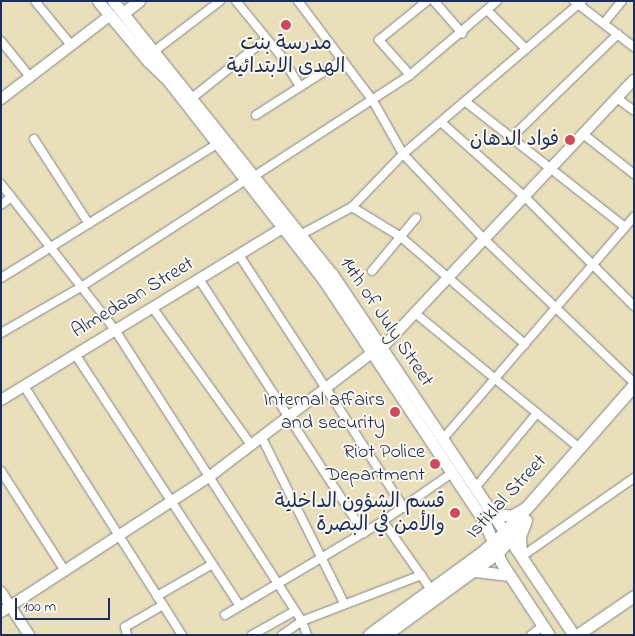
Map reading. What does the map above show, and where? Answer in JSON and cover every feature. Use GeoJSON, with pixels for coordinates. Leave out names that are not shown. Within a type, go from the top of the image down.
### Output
{"type":"FeatureCollection","features":[{"type":"Feature","properties":{"kind":"main road"},"geometry":{"type":"LineString","coordinates":[[98,1],[109,16],[170,78]]}},
{"type":"Feature","properties":{"kind":"main road"},"geometry":{"type":"LineString","coordinates":[[107,1],[150,48]]}},
{"type":"Feature","properties":{"kind":"main road"},"geometry":{"type":"LineString","coordinates":[[113,1],[150,48]]}},
{"type":"Feature","properties":{"kind":"main road"},"geometry":{"type":"LineString","coordinates":[[129,4],[150,48]]}},
{"type":"Feature","properties":{"kind":"main road","name":"14th of July Street"},"geometry":{"type":"LineString","coordinates":[[150,48],[217,144],[302,234],[452,473],[502,542],[521,557],[575,635]]}},
{"type":"Feature","properties":{"kind":"main road","name":"14th of July Street"},"geometry":{"type":"LineString","coordinates":[[170,78],[192,98],[251,178],[284,227],[442,440],[492,513],[502,542],[509,575],[546,631]]}},
{"type":"Feature","properties":{"kind":"main road","name":"Istiklal Street"},"geometry":{"type":"LineString","coordinates":[[370,635],[502,542],[526,507],[634,384]]}},
{"type":"Feature","properties":{"kind":"main road","name":"Istiklal Street"},"geometry":{"type":"LineString","coordinates":[[386,635],[475,571],[526,520],[634,397]]}},
{"type":"Feature","properties":{"kind":"main road"},"geometry":{"type":"LineString","coordinates":[[492,513],[511,516],[526,507]]}},
{"type":"Feature","properties":{"kind":"main road"},"geometry":{"type":"LineString","coordinates":[[521,557],[520,536],[526,520]]}},
{"type":"Feature","properties":{"kind":"main road"},"geometry":{"type":"LineString","coordinates":[[475,571],[509,575]]}},
{"type":"Feature","properties":{"kind":"main road"},"geometry":{"type":"LineString","coordinates":[[575,635],[634,596]]}},
{"type":"Feature","properties":{"kind":"street"},"geometry":{"type":"LineString","coordinates":[[35,1],[71,45]]}},
{"type":"Feature","properties":{"kind":"street"},"geometry":{"type":"LineString","coordinates":[[150,48],[220,1]]}},
{"type":"Feature","properties":{"kind":"street"},"geometry":{"type":"LineString","coordinates":[[236,1],[300,87]]}},
{"type":"Feature","properties":{"kind":"street"},"geometry":{"type":"LineString","coordinates":[[298,1],[373,101],[403,154],[484,239],[634,384]]}},
{"type":"Feature","properties":{"kind":"street"},"geometry":{"type":"LineString","coordinates":[[410,75],[379,40],[427,1]]}},
{"type":"Feature","properties":{"kind":"street"},"geometry":{"type":"LineString","coordinates":[[434,1],[462,33]]}},
{"type":"Feature","properties":{"kind":"street"},"geometry":{"type":"LineString","coordinates":[[1,333],[81,287],[373,101],[410,75],[462,33],[497,1]]}},
{"type":"Feature","properties":{"kind":"street"},"geometry":{"type":"LineString","coordinates":[[604,23],[622,1]]}},
{"type":"Feature","properties":{"kind":"street"},"geometry":{"type":"LineString","coordinates":[[302,234],[352,207],[403,154],[442,123],[578,3],[634,46]]}},
{"type":"Feature","properties":{"kind":"street"},"geometry":{"type":"LineString","coordinates":[[487,10],[526,49]]}},
{"type":"Feature","properties":{"kind":"street"},"geometry":{"type":"LineString","coordinates":[[1,99],[109,16]]}},
{"type":"Feature","properties":{"kind":"street"},"geometry":{"type":"LineString","coordinates":[[511,138],[618,34]]}},
{"type":"Feature","properties":{"kind":"street"},"geometry":{"type":"LineString","coordinates":[[192,98],[266,39]]}},
{"type":"Feature","properties":{"kind":"street"},"geometry":{"type":"LineString","coordinates":[[1,41],[30,77]]}},
{"type":"Feature","properties":{"kind":"street"},"geometry":{"type":"LineString","coordinates":[[256,115],[342,60]]}},
{"type":"Feature","properties":{"kind":"street"},"geometry":{"type":"LineString","coordinates":[[6,609],[172,503],[252,446],[377,351],[416,313],[634,80]]}},
{"type":"Feature","properties":{"kind":"street"},"geometry":{"type":"LineString","coordinates":[[617,98],[634,111]]}},
{"type":"Feature","properties":{"kind":"street"},"geometry":{"type":"LineString","coordinates":[[466,102],[549,170],[629,227]]}},
{"type":"Feature","properties":{"kind":"street"},"geometry":{"type":"LineString","coordinates":[[442,123],[524,196],[591,266],[634,306]]}},
{"type":"Feature","properties":{"kind":"street"},"geometry":{"type":"LineString","coordinates":[[584,134],[634,174]]}},
{"type":"Feature","properties":{"kind":"street"},"geometry":{"type":"LineString","coordinates":[[34,138],[88,224]]}},
{"type":"Feature","properties":{"kind":"street"},"geometry":{"type":"LineString","coordinates":[[1,278],[217,144]]}},
{"type":"Feature","properties":{"kind":"street"},"geometry":{"type":"LineString","coordinates":[[1,184],[115,330],[277,584],[302,620],[307,635]]}},
{"type":"Feature","properties":{"kind":"street"},"geometry":{"type":"LineString","coordinates":[[1,205],[11,197]]}},
{"type":"Feature","properties":{"kind":"street"},"geometry":{"type":"LineString","coordinates":[[352,207],[401,237],[525,344]]}},
{"type":"Feature","properties":{"kind":"street"},"geometry":{"type":"LineString","coordinates":[[442,440],[591,266],[629,227],[634,217]]}},
{"type":"Feature","properties":{"kind":"street"},"geometry":{"type":"LineString","coordinates":[[372,271],[416,218]]}},
{"type":"Feature","properties":{"kind":"street","name":"Almedaan Street"},"geometry":{"type":"LineString","coordinates":[[1,400],[284,227]]}},
{"type":"Feature","properties":{"kind":"street"},"geometry":{"type":"LineString","coordinates":[[239,254],[328,388],[404,508]]}},
{"type":"Feature","properties":{"kind":"street"},"geometry":{"type":"LineString","coordinates":[[199,279],[364,533]]}},
{"type":"Feature","properties":{"kind":"street"},"geometry":{"type":"LineString","coordinates":[[152,307],[252,446]]}},
{"type":"Feature","properties":{"kind":"street"},"geometry":{"type":"LineString","coordinates":[[416,313],[578,447]]}},
{"type":"Feature","properties":{"kind":"street"},"geometry":{"type":"LineString","coordinates":[[75,354],[211,565],[240,606]]}},
{"type":"Feature","properties":{"kind":"street"},"geometry":{"type":"LineString","coordinates":[[24,386],[182,635]]}},
{"type":"Feature","properties":{"kind":"street"},"geometry":{"type":"LineString","coordinates":[[475,488],[537,413]]}},
{"type":"Feature","properties":{"kind":"street"},"geometry":{"type":"LineString","coordinates":[[262,438],[344,603]]}},
{"type":"Feature","properties":{"kind":"street"},"geometry":{"type":"LineString","coordinates":[[1,471],[65,571]]}},
{"type":"Feature","properties":{"kind":"street"},"geometry":{"type":"LineString","coordinates":[[224,615],[320,557],[383,522],[452,473]]}},
{"type":"Feature","properties":{"kind":"street"},"geometry":{"type":"LineString","coordinates":[[521,557],[634,478]]}},
{"type":"Feature","properties":{"kind":"street"},"geometry":{"type":"LineString","coordinates":[[383,522],[432,591]]}},
{"type":"Feature","properties":{"kind":"street"},"geometry":{"type":"LineString","coordinates":[[157,596],[211,565]]}},
{"type":"Feature","properties":{"kind":"street"},"geometry":{"type":"LineString","coordinates":[[282,635],[302,620],[421,575]]}},
{"type":"Feature","properties":{"kind":"street"},"geometry":{"type":"LineString","coordinates":[[1,592],[6,609],[29,635]]}},
{"type":"Feature","properties":{"kind":"street"},"geometry":{"type":"LineString","coordinates":[[128,635],[125,627],[163,605]]}},
{"type":"Feature","properties":{"kind":"street"},"geometry":{"type":"LineString","coordinates":[[252,635],[295,611]]}},
{"type":"Feature","properties":{"kind":"street"},"geometry":{"type":"LineString","coordinates":[[531,635],[546,631]]}},
{"type":"Feature","properties":{"kind":"place","name":"مدرسة بنت الهدى اﻻبتدائية"},"geometry":{"type":"Point","coordinates":[286,25]}},
{"type":"Feature","properties":{"kind":"place","name":"فواد الدهان"},"geometry":{"type":"Point","coordinates":[570,140]}},
{"type":"Feature","properties":{"kind":"place","name":"Internal affairs and security"},"geometry":{"type":"Point","coordinates":[395,412]}},
{"type":"Feature","properties":{"kind":"place","name":"Riot Police Department"},"geometry":{"type":"Point","coordinates":[435,464]}},
{"type":"Feature","properties":{"kind":"place","name":"قسم الشؤون الداخلية والأمن في البصرة"},"geometry":{"type":"Point","coordinates":[455,513]}}]}
